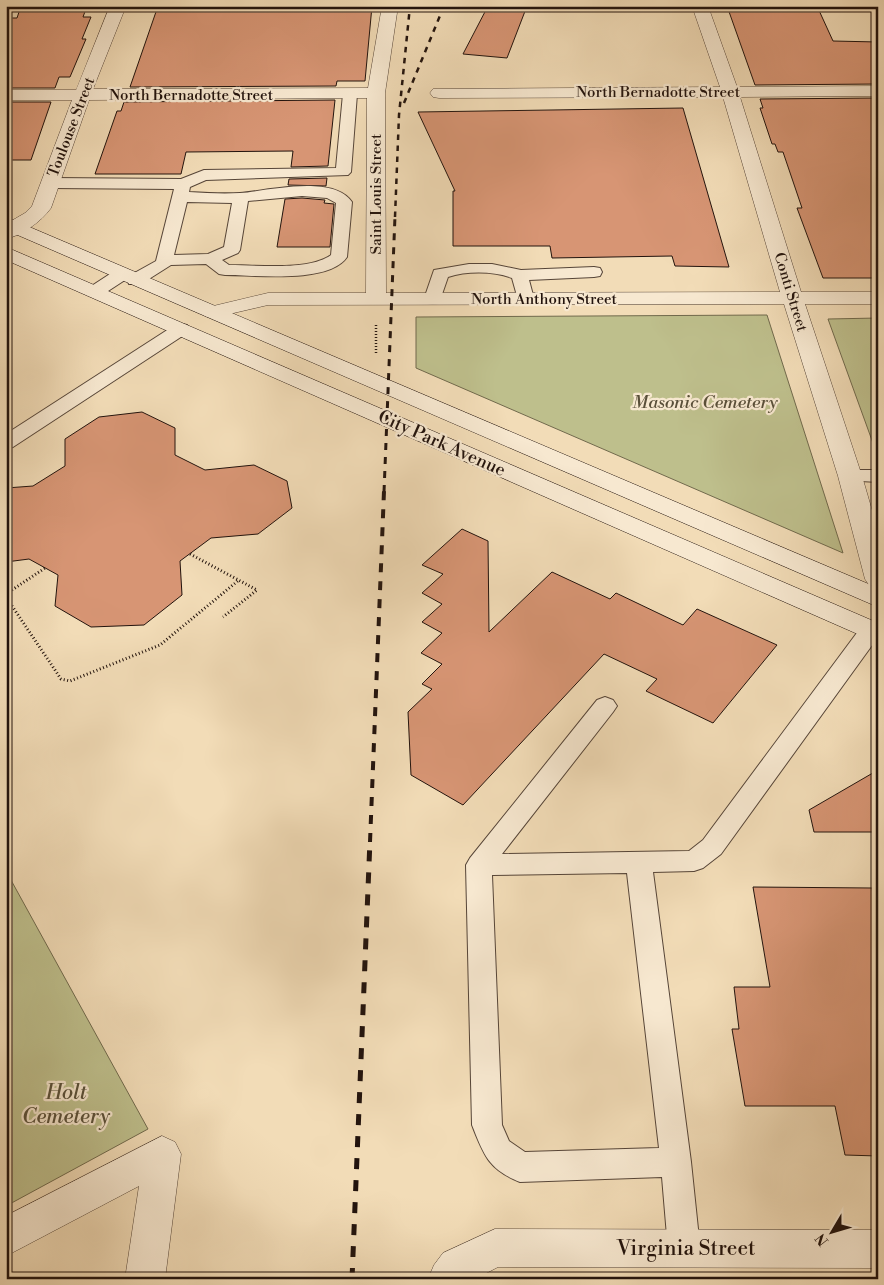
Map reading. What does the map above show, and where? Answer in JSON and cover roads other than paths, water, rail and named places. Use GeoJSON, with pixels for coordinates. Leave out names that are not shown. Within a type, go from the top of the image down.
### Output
{"type":"FeatureCollection","features":[{"type":"Feature","properties":{"kind":"street","name":"Toulouse Street"},"geometry":{"type":"LineString","coordinates":[[10,228],[32,218],[41,208],[82,95],[118,6]]}},
{"type":"Feature","properties":{"kind":"street","name":"Saint Louis Street"},"geometry":{"type":"LineString","coordinates":[[376,299],[376,94],[390,6]]}},
{"type":"Feature","properties":{"kind":"street","name":"Conti Street"},"geometry":{"type":"LineString","coordinates":[[700,6],[730,92],[792,298],[850,476],[878,578]]}},
{"type":"Feature","properties":{"kind":"street","name":"North Bernadotte Street"},"geometry":{"type":"LineString","coordinates":[[439,93],[878,91]]}},
{"type":"Feature","properties":{"kind":"street","name":"North Bernadotte Street"},"geometry":{"type":"LineString","coordinates":[[6,95],[376,94]]}},
{"type":"Feature","properties":{"kind":"street","name":"City Park Avenue"},"geometry":{"type":"LineString","coordinates":[[10,228],[212,312],[878,598]]}},
{"type":"Feature","properties":{"kind":"street","name":"City Park Avenue"},"geometry":{"type":"LineString","coordinates":[[6,253],[874,633]]}},
{"type":"Feature","properties":{"kind":"street","name":"North Anthony Street"},"geometry":{"type":"LineString","coordinates":[[212,312],[268,299],[878,298]]}},
{"type":"Feature","properties":{"kind":"street"},"geometry":{"type":"LineString","coordinates":[[6,1237],[162,1154],[146,1279]]}},
{"type":"Feature","properties":{"kind":"street","name":"Virginia Street"},"geometry":{"type":"LineString","coordinates":[[448,1279],[458,1267],[495,1248],[878,1249]]}},
{"type":"Feature","properties":{"kind":"lane"},"geometry":{"type":"LineString","coordinates":[[96,292],[164,263],[182,190],[204,175],[343,172],[350,94]]}},
{"type":"Feature","properties":{"kind":"lane"},"geometry":{"type":"LineString","coordinates":[[50,184],[182,190],[241,198],[254,194],[325,193],[337,196],[344,202],[339,257],[328,265],[307,270],[225,270],[210,259]]}},
{"type":"Feature","properties":{"kind":"lane"},"geometry":{"type":"LineString","coordinates":[[165,260],[210,259],[232,250],[241,198]]}},
{"type":"Feature","properties":{"kind":"lane"},"geometry":{"type":"LineString","coordinates":[[433,299],[440,274],[452,269],[510,270],[520,275],[594,272]]}},
{"type":"Feature","properties":{"kind":"lane"},"geometry":{"type":"LineString","coordinates":[[520,275],[525,299]]}},
{"type":"Feature","properties":{"kind":"lane"},"geometry":{"type":"LineString","coordinates":[[6,443],[181,328]]}},
{"type":"Feature","properties":{"kind":"lane"},"geometry":{"type":"LineString","coordinates":[[850,476],[878,476]]}},
{"type":"Feature","properties":{"kind":"lane"},"geometry":{"type":"LineString","coordinates":[[480,865],[694,860],[712,847],[874,633]]}},
{"type":"Feature","properties":{"kind":"lane"},"geometry":{"type":"LineString","coordinates":[[605,706],[480,865],[487,1124],[498,1151],[520,1168],[676,1162]]}},
{"type":"Feature","properties":{"kind":"lane"},"geometry":{"type":"LineString","coordinates":[[639,862],[676,1162],[684,1248]]}},
{"type":"Feature","properties":{"kind":"railway"},"geometry":{"type":"LineString","coordinates":[[395,217],[399,115],[410,6]]}},
{"type":"Feature","properties":{"kind":"railway"},"geometry":{"type":"LineString","coordinates":[[404,103],[444,6]]}},
{"type":"Feature","properties":{"kind":"railway"},"geometry":{"type":"LineString","coordinates":[[384,492],[395,216]]}},
{"type":"Feature","properties":{"kind":"railway"},"geometry":{"type":"LineString","coordinates":[[370,842],[384,491]]}},
{"type":"Feature","properties":{"kind":"railway"},"geometry":{"type":"LineString","coordinates":[[352,1279],[370,840]]}},
{"type":"Feature","properties":{"kind":"park label","name":"Masonic Cemetery"},"geometry":{"type":"Point","coordinates":[705,402]}},
{"type":"Feature","properties":{"kind":"park label","name":"Holt Cemetery"},"geometry":{"type":"Point","coordinates":[66,1104]}}]}
